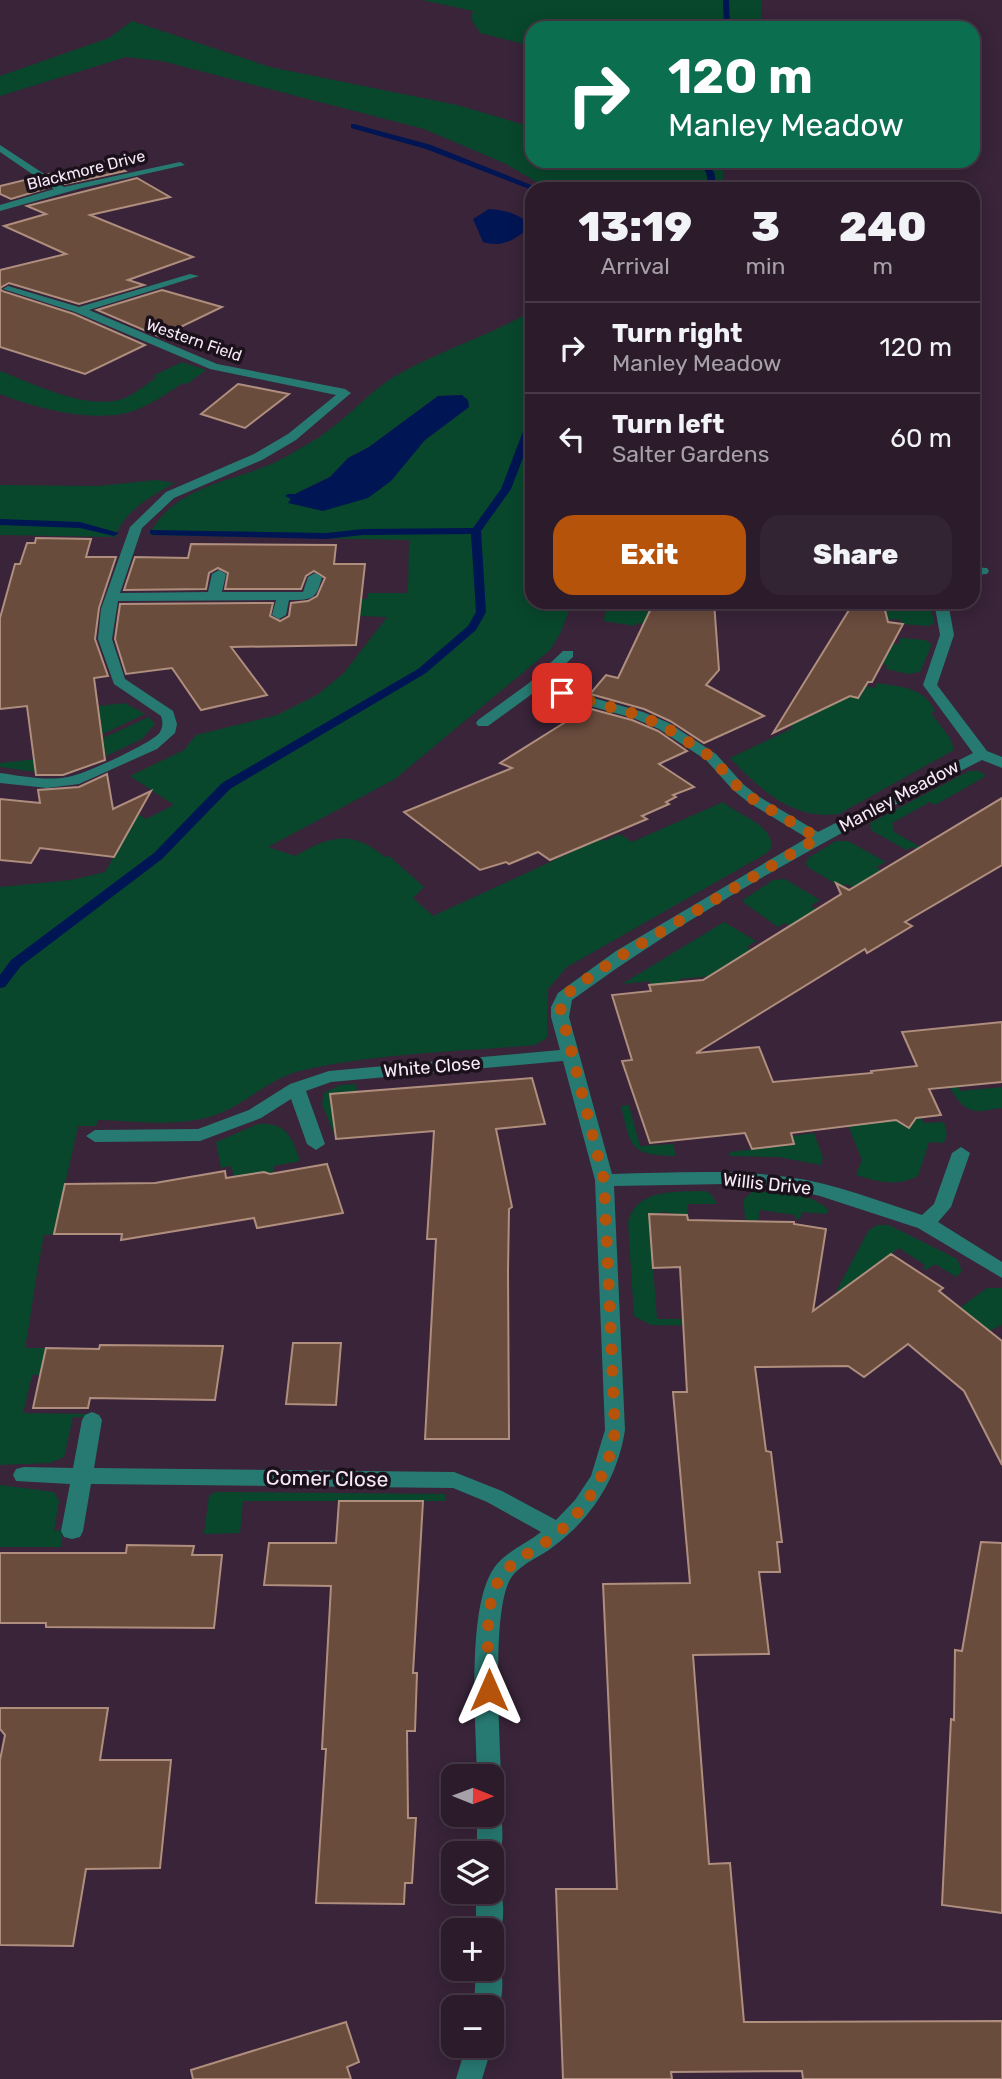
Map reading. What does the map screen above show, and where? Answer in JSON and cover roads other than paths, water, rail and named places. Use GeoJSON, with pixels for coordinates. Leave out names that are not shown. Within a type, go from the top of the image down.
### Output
{"type":"FeatureCollection","features":[{"type":"Feature","properties":{"kind":"street"},"geometry":{"type":"LineString","coordinates":[[0,148],[62,190]]}},
{"type":"Feature","properties":{"kind":"street","name":"Blackmore Drive"},"geometry":{"type":"LineString","coordinates":[[0,208],[62,190],[180,165]]}},
{"type":"Feature","properties":{"kind":"street","name":"Western Field"},"geometry":{"type":"LineString","coordinates":[[79,310],[194,276]]}},
{"type":"Feature","properties":{"kind":"street","name":"Western Field"},"geometry":{"type":"LineString","coordinates":[[9,289],[79,310],[214,367],[345,393],[313,421],[275,447],[170,495],[140,520],[113,597]]}},
{"type":"Feature","properties":{"kind":"street"},"geometry":{"type":"LineString","coordinates":[[214,596],[219,574]]}},
{"type":"Feature","properties":{"kind":"street"},"geometry":{"type":"LineString","coordinates":[[0,778],[47,783],[81,779],[152,746],[170,729],[168,714],[132,692],[115,675],[105,639],[108,609],[113,597],[283,597],[312,593],[315,576]]}},
{"type":"Feature","properties":{"kind":"street"},"geometry":{"type":"LineString","coordinates":[[279,615],[283,597]]}},
{"type":"Feature","properties":{"kind":"street","name":"Manley Meadow"},"geometry":{"type":"LineString","coordinates":[[942,609],[947,635],[930,685],[982,754],[1002,763]]}},
{"type":"Feature","properties":{"kind":"street"},"geometry":{"type":"LineString","coordinates":[[483,723],[534,686],[568,654]]}},
{"type":"Feature","properties":{"kind":"street"},"geometry":{"type":"LineString","coordinates":[[534,686],[638,715],[664,726],[711,757],[738,787],[753,799],[818,838]]}},
{"type":"Feature","properties":{"kind":"street","name":"Manley Meadow"},"geometry":{"type":"LineString","coordinates":[[489,1764],[489,1633],[494,1590],[501,1575],[520,1556],[558,1531],[583,1506],[598,1483],[614,1437],[604,1180],[570,1055],[560,1007],[564,997],[622,955],[818,838],[982,754]]}},
{"type":"Feature","properties":{"kind":"street","name":"White Close"},"geometry":{"type":"LineString","coordinates":[[95,1136],[200,1135],[255,1114],[296,1088],[329,1077],[570,1055]]}},
{"type":"Feature","properties":{"kind":"street"},"geometry":{"type":"LineString","coordinates":[[296,1088],[316,1144]]}},
{"type":"Feature","properties":{"kind":"street"},"geometry":{"type":"LineString","coordinates":[[925,1223],[942,1207],[961,1153]]}},
{"type":"Feature","properties":{"kind":"street","name":"Willis Drive"},"geometry":{"type":"LineString","coordinates":[[604,1180],[727,1178],[788,1183],[823,1190],[925,1223],[1002,1271]]}},
{"type":"Feature","properties":{"kind":"street"},"geometry":{"type":"LineString","coordinates":[[72,1531],[92,1420]]}},
{"type":"Feature","properties":{"kind":"street","name":"Comer Close"},"geometry":{"type":"LineString","coordinates":[[24,1475],[454,1480],[500,1498],[558,1531]]}},
{"type":"Feature","properties":{"kind":"street"},"geometry":{"type":"LineString","coordinates":[[469,2079],[475,2058]]}},
{"type":"Feature","properties":{"kind":"waterway"},"geometry":{"type":"LineString","coordinates":[[726,0],[727,21]]}},
{"type":"Feature","properties":{"kind":"waterway"},"geometry":{"type":"LineString","coordinates":[[354,126],[428,147],[525,184]]}},
{"type":"Feature","properties":{"kind":"waterway"},"geometry":{"type":"LineString","coordinates":[[706,168],[712,182]]}},
{"type":"Feature","properties":{"kind":"waterway"},"geometry":{"type":"LineString","coordinates":[[476,531],[506,489],[525,439]]}},
{"type":"Feature","properties":{"kind":"waterway"},"geometry":{"type":"LineString","coordinates":[[0,522],[80,525],[114,533]]}},
{"type":"Feature","properties":{"kind":"waterway"},"geometry":{"type":"LineString","coordinates":[[0,984],[16,963],[158,856],[226,786],[422,671],[472,628],[481,612],[476,531]]}},
{"type":"Feature","properties":{"kind":"waterway"},"geometry":{"type":"LineString","coordinates":[[154,532],[326,536],[363,532],[476,531]]}}]}
